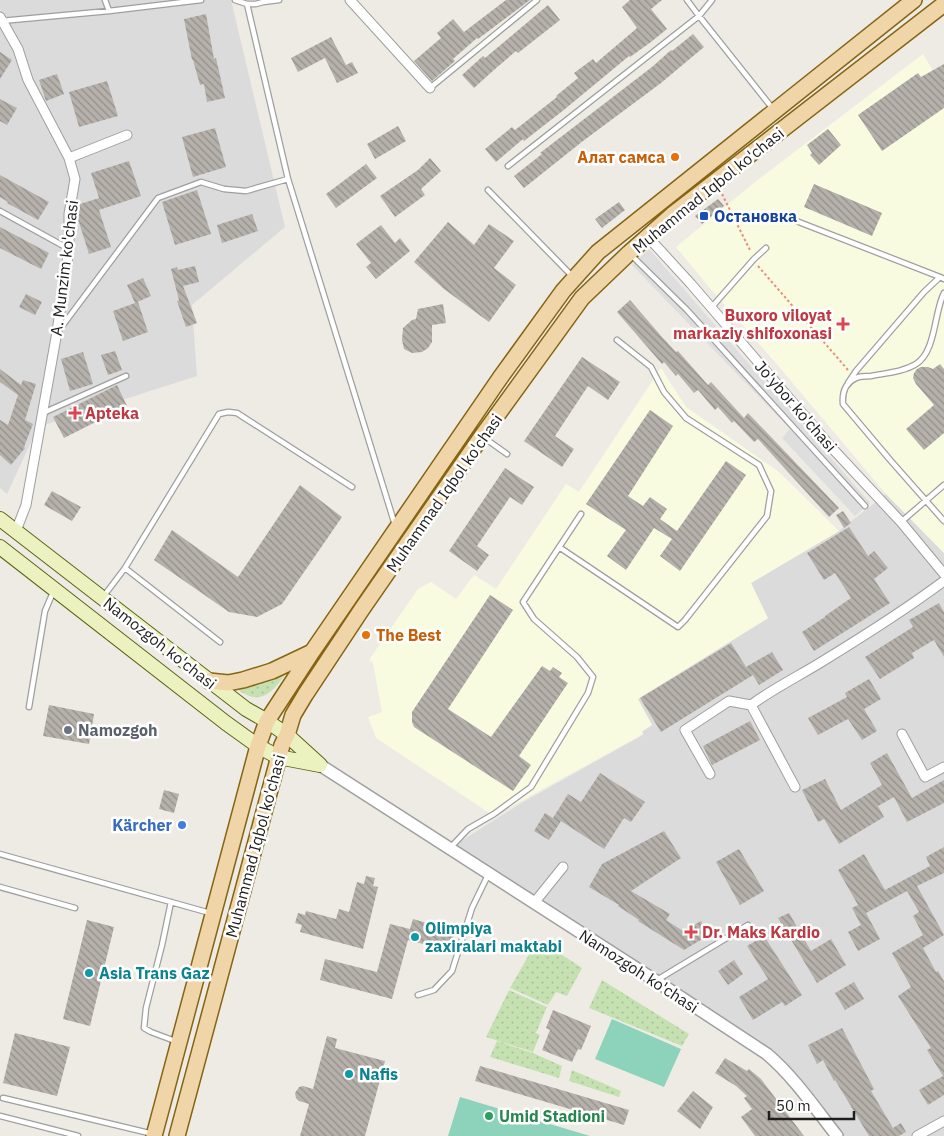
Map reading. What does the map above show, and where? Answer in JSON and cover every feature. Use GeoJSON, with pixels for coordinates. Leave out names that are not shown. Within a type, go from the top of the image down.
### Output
{"type":"FeatureCollection","features":[{"type":"Feature","properties":{"kind":"main road","name":"Muhammad Iqbol ko'chasi"},"geometry":{"type":"LineString","coordinates":[[154,1135],[258,746],[267,721],[312,652],[500,378],[563,291],[598,252],[914,0]]}},
{"type":"Feature","properties":{"kind":"main road","name":"Muhammad Iqbol ko'chasi"},"geometry":{"type":"LineString","coordinates":[[177,1136],[278,757],[293,715],[362,608],[482,436],[582,298],[672,215],[944,4]]}},
{"type":"Feature","properties":{"kind":"main road","name":"Namozgoh ko'chasi"},"geometry":{"type":"LineString","coordinates":[[0,519],[246,709],[287,735],[320,765]]}},
{"type":"Feature","properties":{"kind":"main road","name":"Namozgoh ko'chasi"},"geometry":{"type":"LineString","coordinates":[[0,547],[258,746],[278,757],[320,765]]}},
{"type":"Feature","properties":{"kind":"main road"},"geometry":{"type":"LineString","coordinates":[[209,681],[228,683],[243,680],[272,671],[312,652]]}},
{"type":"Feature","properties":{"kind":"street"},"geometry":{"type":"LineString","coordinates":[[350,0],[430,88]]}},
{"type":"Feature","properties":{"kind":"street","name":"A. Munzim ko'chasi"},"geometry":{"type":"LineString","coordinates":[[0,19],[18,49],[28,80],[69,158],[74,178],[69,214],[68,249],[57,332],[26,504],[16,532]]}},
{"type":"Feature","properties":{"kind":"street"},"geometry":{"type":"LineString","coordinates":[[69,158],[127,135]]}},
{"type":"Feature","properties":{"kind":"street","name":"Jo'ybor ko'chasi"},"geometry":{"type":"LineString","coordinates":[[648,237],[712,308],[832,448],[901,522],[944,574]]}},
{"type":"Feature","properties":{"kind":"street"},"geometry":{"type":"LineString","coordinates":[[710,774],[685,730],[729,701],[752,705],[768,693],[823,661],[910,605],[944,581]]}},
{"type":"Feature","properties":{"kind":"street"},"geometry":{"type":"LineString","coordinates":[[752,705],[795,787]]}},
{"type":"Feature","properties":{"kind":"street"},"geometry":{"type":"LineString","coordinates":[[902,734],[925,777],[944,767]]}},
{"type":"Feature","properties":{"kind":"street","name":"Namozgoh ko'chasi"},"geometry":{"type":"LineString","coordinates":[[320,765],[766,1054],[780,1066],[837,1136]]}},
{"type":"Feature","properties":{"kind":"street"},"geometry":{"type":"LineString","coordinates":[[534,903],[563,867]]}},
{"type":"Feature","properties":{"kind":"street"},"geometry":{"type":"LineString","coordinates":[[917,1136],[944,1122]]}},
{"type":"Feature","properties":{"kind":"lane"},"geometry":{"type":"LineString","coordinates":[[105,0],[109,11]]}},
{"type":"Feature","properties":{"kind":"lane"},"geometry":{"type":"LineString","coordinates":[[0,19],[109,11],[201,0]]}},
{"type":"Feature","properties":{"kind":"lane"},"geometry":{"type":"LineString","coordinates":[[235,0],[247,4],[278,0]]}},
{"type":"Feature","properties":{"kind":"lane"},"geometry":{"type":"LineString","coordinates":[[430,88],[537,0]]}},
{"type":"Feature","properties":{"kind":"lane"},"geometry":{"type":"LineString","coordinates":[[687,0],[775,112]]}},
{"type":"Feature","properties":{"kind":"lane"},"geometry":{"type":"LineString","coordinates":[[508,166],[699,16],[712,0]]}},
{"type":"Feature","properties":{"kind":"lane"},"geometry":{"type":"LineString","coordinates":[[247,4],[288,179],[396,529]]}},
{"type":"Feature","properties":{"kind":"lane"},"geometry":{"type":"LineString","coordinates":[[57,332],[158,198],[201,182],[224,189],[246,190],[288,179]]}},
{"type":"Feature","properties":{"kind":"lane"},"geometry":{"type":"LineString","coordinates":[[488,190],[574,278]]}},
{"type":"Feature","properties":{"kind":"lane"},"geometry":{"type":"LineString","coordinates":[[0,211],[68,249]]}},
{"type":"Feature","properties":{"kind":"lane"},"geometry":{"type":"LineString","coordinates":[[786,217],[942,278]]}},
{"type":"Feature","properties":{"kind":"lane"},"geometry":{"type":"LineString","coordinates":[[712,308],[754,259],[766,248]]}},
{"type":"Feature","properties":{"kind":"lane"},"geometry":{"type":"LineString","coordinates":[[629,253],[687,310],[865,506]]}},
{"type":"Feature","properties":{"kind":"lane"},"geometry":{"type":"LineString","coordinates":[[942,278],[924,292],[853,375],[842,394],[843,404],[944,521]]}},
{"type":"Feature","properties":{"kind":"lane"},"geometry":{"type":"LineString","coordinates":[[846,386],[856,378],[906,369],[918,363],[926,354],[944,293]]}},
{"type":"Feature","properties":{"kind":"lane"},"geometry":{"type":"LineString","coordinates":[[559,547],[678,627],[767,516],[771,491],[759,465],[686,418],[664,392],[651,367],[617,340]]}},
{"type":"Feature","properties":{"kind":"lane"},"geometry":{"type":"LineString","coordinates":[[43,413],[126,376]]}},
{"type":"Feature","properties":{"kind":"lane"},"geometry":{"type":"LineString","coordinates":[[102,598],[125,568],[219,414],[237,413],[352,487]]}},
{"type":"Feature","properties":{"kind":"lane"},"geometry":{"type":"LineString","coordinates":[[482,436],[507,454]]}},
{"type":"Feature","properties":{"kind":"lane"},"geometry":{"type":"LineString","coordinates":[[901,522],[944,485]]}},
{"type":"Feature","properties":{"kind":"lane"},"geometry":{"type":"LineString","coordinates":[[450,848],[468,830],[531,787],[588,693],[593,677],[577,657],[534,618],[523,602],[581,514]]}},
{"type":"Feature","properties":{"kind":"lane"},"geometry":{"type":"LineString","coordinates":[[125,568],[220,642]]}},
{"type":"Feature","properties":{"kind":"lane"},"geometry":{"type":"LineString","coordinates":[[28,707],[45,610],[54,589]]}},
{"type":"Feature","properties":{"kind":"lane"},"geometry":{"type":"LineString","coordinates":[[0,854],[213,914]]}},
{"type":"Feature","properties":{"kind":"lane"},"geometry":{"type":"LineString","coordinates":[[418,995],[434,990],[452,971],[472,908],[489,874]]}},
{"type":"Feature","properties":{"kind":"lane"},"geometry":{"type":"LineString","coordinates":[[0,887],[75,908]]}},
{"type":"Feature","properties":{"kind":"lane"},"geometry":{"type":"LineString","coordinates":[[171,902],[146,1008],[144,1028],[179,1043]]}},
{"type":"Feature","properties":{"kind":"lane"},"geometry":{"type":"LineString","coordinates":[[656,981],[748,925]]}},
{"type":"Feature","properties":{"kind":"lane"},"geometry":{"type":"LineString","coordinates":[[3,1098],[154,1135]]}},
{"type":"Feature","properties":{"kind":"lane"},"geometry":{"type":"LineString","coordinates":[[0,1116],[78,1136]]}},
{"type":"Feature","properties":{"kind":"path"},"geometry":{"type":"LineString","coordinates":[[720,191],[758,267],[853,375]]}},
{"type":"Feature","properties":{"kind":"shaded area"},"geometry":{"type":"Polygon","coordinates":[[[0,0],[231,0],[285,227],[192,305],[197,376],[38,427],[7,494],[0,488],[0,0]]]}},
{"type":"Feature","properties":{"kind":"shaded area","name":"Buxoro viloyat markaziy shifoxonasi"},"geometry":{"type":"Polygon","coordinates":[[[923,54],[944,90],[944,553],[886,494],[676,247],[755,182],[923,54]]]}},
{"type":"Feature","properties":{"kind":"shaded area"},"geometry":{"type":"Polygon","coordinates":[[[649,249],[870,503],[855,516],[782,438],[790,429],[632,265],[649,249]]]}},
{"type":"Feature","properties":{"kind":"shaded area"},"geometry":{"type":"Polygon","coordinates":[[[661,368],[686,407],[779,472],[839,531],[751,583],[768,618],[638,699],[652,725],[642,731],[643,734],[494,816],[376,738],[368,717],[382,712],[373,663],[369,660],[418,589],[431,582],[456,599],[474,575],[496,589],[566,484],[579,492],[661,368]]]}},
{"type":"Feature","properties":{"kind":"shaded area"},"geometry":{"type":"Polygon","coordinates":[[[886,494],[944,553],[944,1136],[837,1136],[780,1066],[450,848],[523,802],[643,735],[642,732],[652,725],[637,699],[767,619],[751,583],[839,531],[886,494]]]}},
{"type":"Feature","properties":{"kind":"green space"},"geometry":{"type":"Polygon","coordinates":[[[289,670],[274,689],[264,696],[251,696],[235,688],[289,670]]]}},
{"type":"Feature","properties":{"kind":"green space"},"geometry":{"type":"Polygon","coordinates":[[[538,939],[582,968],[567,996],[556,992],[548,1005],[510,988],[538,939]]]}},
{"type":"Feature","properties":{"kind":"green space"},"geometry":{"type":"Polygon","coordinates":[[[602,980],[689,1034],[682,1046],[589,1008],[602,980]]]}},
{"type":"Feature","properties":{"kind":"green space"},"geometry":{"type":"Polygon","coordinates":[[[509,990],[547,1007],[536,1033],[540,1035],[533,1052],[486,1037],[509,990]]]}},
{"type":"Feature","properties":{"kind":"green space"},"geometry":{"type":"Polygon","coordinates":[[[612,1019],[681,1049],[664,1087],[595,1059],[612,1019]]]}},
{"type":"Feature","properties":{"kind":"green space"},"geometry":{"type":"Polygon","coordinates":[[[497,1041],[533,1053],[562,1066],[559,1078],[490,1057],[497,1041]]]}},
{"type":"Feature","properties":{"kind":"green space"},"geometry":{"type":"Polygon","coordinates":[[[572,1070],[621,1091],[619,1097],[569,1081],[572,1070]]]}},
{"type":"Feature","properties":{"kind":"green space","name":"Umid Stadioni"},"geometry":{"type":"Polygon","coordinates":[[[460,1097],[590,1136],[448,1136],[460,1097]]]}},
{"type":"Feature","properties":{"kind":"building"},"geometry":{"type":"Polygon","coordinates":[[[506,0],[530,0],[477,38],[432,81],[414,61],[441,38],[437,33],[453,19],[464,32],[506,0]]]}},
{"type":"Feature","properties":{"kind":"building"},"geometry":{"type":"Polygon","coordinates":[[[630,0],[662,0],[651,9],[667,29],[629,56],[565,109],[524,141],[523,139],[496,162],[485,149],[512,127],[515,130],[557,97],[578,78],[574,73],[593,59],[596,63],[637,28],[622,7],[630,0]]]}},
{"type":"Feature","properties":{"kind":"building"},"geometry":{"type":"Polygon","coordinates":[[[548,5],[560,20],[518,53],[516,51],[474,88],[462,75],[548,5]]]}},
{"type":"Feature","properties":{"kind":"building"},"geometry":{"type":"Polygon","coordinates":[[[206,14],[214,59],[216,58],[225,98],[207,102],[204,84],[200,85],[192,60],[184,19],[206,14]]]}},
{"type":"Feature","properties":{"kind":"building"},"geometry":{"type":"Polygon","coordinates":[[[693,34],[704,47],[661,83],[524,188],[514,176],[542,154],[540,153],[693,34]]]}},
{"type":"Feature","properties":{"kind":"building"},"geometry":{"type":"Polygon","coordinates":[[[331,37],[346,65],[352,62],[358,73],[337,83],[325,58],[298,72],[291,58],[331,37]]]}},
{"type":"Feature","properties":{"kind":"building"},"geometry":{"type":"Polygon","coordinates":[[[0,52],[12,60],[0,79],[0,52]]]}},
{"type":"Feature","properties":{"kind":"building"},"geometry":{"type":"Polygon","coordinates":[[[944,64],[944,108],[882,151],[858,115],[918,73],[921,77],[944,64]]]}},
{"type":"Feature","properties":{"kind":"building"},"geometry":{"type":"Polygon","coordinates":[[[57,74],[64,94],[46,101],[39,80],[57,74]]]}},
{"type":"Feature","properties":{"kind":"building"},"geometry":{"type":"Polygon","coordinates":[[[107,81],[118,116],[79,127],[69,92],[107,81]]]}},
{"type":"Feature","properties":{"kind":"building"},"geometry":{"type":"Polygon","coordinates":[[[0,99],[17,108],[7,125],[0,121],[0,99]]]}},
{"type":"Feature","properties":{"kind":"building"},"geometry":{"type":"Polygon","coordinates":[[[398,126],[406,141],[375,159],[367,144],[398,126]]]}},
{"type":"Feature","properties":{"kind":"building"},"geometry":{"type":"Polygon","coordinates":[[[215,128],[226,167],[193,177],[182,137],[215,128]]]}},
{"type":"Feature","properties":{"kind":"building"},"geometry":{"type":"Polygon","coordinates":[[[828,129],[841,145],[819,165],[810,155],[812,153],[807,145],[828,129]]]}},
{"type":"Feature","properties":{"kind":"building"},"geometry":{"type":"Polygon","coordinates":[[[430,158],[441,171],[421,189],[425,195],[395,217],[380,196],[418,170],[430,158]]]}},
{"type":"Feature","properties":{"kind":"building"},"geometry":{"type":"Polygon","coordinates":[[[129,161],[141,196],[99,210],[111,247],[89,254],[76,213],[77,205],[99,198],[91,173],[129,161]]]}},
{"type":"Feature","properties":{"kind":"building"},"geometry":{"type":"Polygon","coordinates":[[[366,164],[377,178],[336,208],[326,194],[366,164]]]}},
{"type":"Feature","properties":{"kind":"building"},"geometry":{"type":"Polygon","coordinates":[[[0,175],[49,202],[38,220],[7,203],[0,197],[0,175]]]}},
{"type":"Feature","properties":{"kind":"building"},"geometry":{"type":"Polygon","coordinates":[[[814,184],[882,213],[872,236],[804,207],[814,184]]]}},
{"type":"Feature","properties":{"kind":"building"},"geometry":{"type":"Polygon","coordinates":[[[197,190],[211,234],[175,245],[162,202],[197,190]]]}},
{"type":"Feature","properties":{"kind":"building"},"geometry":{"type":"Polygon","coordinates":[[[718,199],[724,206],[702,224],[695,216],[718,199]]]}},
{"type":"Feature","properties":{"kind":"building"},"geometry":{"type":"Polygon","coordinates":[[[619,202],[625,210],[602,228],[595,219],[619,202]]]}},
{"type":"Feature","properties":{"kind":"building"},"geometry":{"type":"Polygon","coordinates":[[[252,214],[258,231],[222,243],[217,225],[252,214]]]}},
{"type":"Feature","properties":{"kind":"building"},"geometry":{"type":"Polygon","coordinates":[[[448,222],[474,245],[489,224],[514,241],[494,268],[516,285],[489,322],[444,289],[414,262],[448,222]]]}},
{"type":"Feature","properties":{"kind":"building"},"geometry":{"type":"Polygon","coordinates":[[[381,225],[395,243],[400,238],[410,251],[376,279],[366,267],[371,263],[356,244],[381,225]]]}},
{"type":"Feature","properties":{"kind":"building"},"geometry":{"type":"Polygon","coordinates":[[[0,227],[49,253],[41,269],[0,248],[0,227]]]}},
{"type":"Feature","properties":{"kind":"building"},"geometry":{"type":"Polygon","coordinates":[[[195,266],[199,282],[183,286],[197,323],[186,327],[177,301],[179,300],[171,269],[177,267],[178,270],[195,266]]]}},
{"type":"Feature","properties":{"kind":"building"},"geometry":{"type":"Polygon","coordinates":[[[143,278],[151,296],[135,303],[127,285],[143,278]]]}},
{"type":"Feature","properties":{"kind":"building"},"geometry":{"type":"Polygon","coordinates":[[[26,294],[42,302],[35,315],[19,307],[26,294]]]}},
{"type":"Feature","properties":{"kind":"building"},"geometry":{"type":"Polygon","coordinates":[[[630,300],[708,385],[711,382],[744,418],[748,413],[839,508],[829,517],[758,439],[754,442],[734,421],[732,423],[718,407],[715,410],[698,390],[694,393],[678,374],[676,376],[664,362],[662,364],[617,312],[630,300]]]}},
{"type":"Feature","properties":{"kind":"building"},"geometry":{"type":"Polygon","coordinates":[[[138,302],[148,332],[123,341],[113,311],[138,302]]]}},
{"type":"Feature","properties":{"kind":"building"},"geometry":{"type":"Polygon","coordinates":[[[443,304],[446,323],[432,325],[432,342],[428,348],[422,352],[412,353],[404,349],[402,340],[403,328],[416,319],[418,309],[443,304]]]}},
{"type":"Feature","properties":{"kind":"building"},"geometry":{"type":"Polygon","coordinates":[[[115,351],[122,370],[108,375],[101,355],[115,351]]]}},
{"type":"Feature","properties":{"kind":"building"},"geometry":{"type":"Polygon","coordinates":[[[83,352],[93,384],[70,391],[61,359],[83,352]]]}},
{"type":"Feature","properties":{"kind":"building"},"geometry":{"type":"Polygon","coordinates":[[[582,357],[620,382],[608,400],[588,386],[555,436],[574,449],[562,467],[524,441],[582,357]]]}},
{"type":"Feature","properties":{"kind":"building"},"geometry":{"type":"Polygon","coordinates":[[[940,364],[944,369],[944,433],[924,450],[906,429],[934,405],[913,378],[917,369],[928,367],[933,369],[940,364]]]}},
{"type":"Feature","properties":{"kind":"building"},"geometry":{"type":"Polygon","coordinates":[[[0,369],[21,385],[23,380],[36,384],[25,420],[33,424],[25,448],[11,465],[0,455],[0,420],[8,425],[18,395],[0,382],[0,369]]]}},
{"type":"Feature","properties":{"kind":"building"},"geometry":{"type":"Polygon","coordinates":[[[117,385],[127,406],[64,438],[53,417],[117,385]]]}},
{"type":"Feature","properties":{"kind":"building"},"geometry":{"type":"Polygon","coordinates":[[[650,410],[673,426],[628,496],[643,506],[650,497],[667,509],[660,519],[677,531],[726,461],[746,475],[680,571],[660,556],[672,539],[654,528],[626,570],[607,556],[626,530],[586,504],[650,410]]]}},
{"type":"Feature","properties":{"kind":"building"},"geometry":{"type":"Polygon","coordinates":[[[505,468],[534,487],[522,505],[510,497],[477,546],[489,555],[477,571],[449,551],[505,468]]]}},
{"type":"Feature","properties":{"kind":"building"},"geometry":{"type":"Polygon","coordinates":[[[300,485],[342,517],[282,604],[257,617],[229,612],[154,560],[172,530],[238,577],[300,485]]]}},
{"type":"Feature","properties":{"kind":"building"},"geometry":{"type":"Polygon","coordinates":[[[52,491],[81,507],[72,521],[44,505],[52,491]]]}},
{"type":"Feature","properties":{"kind":"building"},"geometry":{"type":"Polygon","coordinates":[[[843,511],[851,523],[844,528],[836,515],[843,511]]]}},
{"type":"Feature","properties":{"kind":"building"},"geometry":{"type":"Polygon","coordinates":[[[849,527],[868,556],[874,551],[888,568],[874,579],[890,603],[814,651],[802,632],[851,598],[835,573],[824,580],[807,553],[849,527]]]}},
{"type":"Feature","properties":{"kind":"building"},"geometry":{"type":"Polygon","coordinates":[[[490,595],[513,610],[448,709],[491,737],[542,666],[550,671],[553,667],[562,673],[559,677],[568,683],[519,756],[531,765],[513,791],[414,727],[412,722],[412,712],[490,595]]]}},
{"type":"Feature","properties":{"kind":"building"},"geometry":{"type":"Polygon","coordinates":[[[939,603],[944,612],[944,657],[934,640],[912,653],[914,658],[880,679],[865,657],[913,627],[909,620],[939,603]]]}},
{"type":"Feature","properties":{"kind":"building"},"geometry":{"type":"Polygon","coordinates":[[[731,643],[746,667],[772,652],[783,670],[759,685],[753,675],[661,732],[640,698],[731,643]]]}},
{"type":"Feature","properties":{"kind":"building"},"geometry":{"type":"Polygon","coordinates":[[[869,679],[881,699],[864,709],[877,731],[862,740],[848,719],[818,735],[808,718],[847,697],[845,693],[869,679]]]}},
{"type":"Feature","properties":{"kind":"building","name":"Namozgoh"},"geometry":{"type":"Polygon","coordinates":[[[49,705],[94,714],[89,744],[43,736],[49,705]]]}},
{"type":"Feature","properties":{"kind":"building"},"geometry":{"type":"Polygon","coordinates":[[[750,721],[760,740],[712,765],[703,746],[750,721]]]}},
{"type":"Feature","properties":{"kind":"building"},"geometry":{"type":"Polygon","coordinates":[[[887,753],[912,798],[944,780],[944,803],[907,822],[894,797],[878,806],[884,817],[839,844],[824,819],[818,822],[802,790],[825,779],[841,810],[882,785],[870,763],[887,753]]]}},
{"type":"Feature","properties":{"kind":"building"},"geometry":{"type":"Polygon","coordinates":[[[600,773],[645,802],[631,822],[624,818],[604,849],[561,821],[549,840],[534,831],[545,813],[553,818],[568,794],[581,802],[600,773]]]}},
{"type":"Feature","properties":{"kind":"building"},"geometry":{"type":"Polygon","coordinates":[[[164,790],[179,794],[174,813],[159,809],[164,790]]]}},
{"type":"Feature","properties":{"kind":"building"},"geometry":{"type":"Polygon","coordinates":[[[664,831],[681,858],[631,891],[670,914],[666,920],[683,931],[701,921],[709,935],[684,950],[638,921],[619,905],[589,887],[602,864],[664,831]]]}},
{"type":"Feature","properties":{"kind":"building"},"geometry":{"type":"Polygon","coordinates":[[[944,847],[944,873],[917,886],[944,935],[923,948],[936,972],[938,971],[944,981],[944,1095],[928,1105],[919,1090],[943,1076],[927,1050],[931,1048],[898,996],[911,987],[892,953],[923,935],[913,916],[919,912],[907,891],[866,913],[880,939],[858,951],[848,932],[861,925],[852,908],[858,905],[838,870],[864,854],[885,890],[930,866],[926,857],[944,847]]]}},
{"type":"Feature","properties":{"kind":"building"},"geometry":{"type":"Polygon","coordinates":[[[739,849],[764,891],[740,905],[716,862],[739,849]]]}},
{"type":"Feature","properties":{"kind":"building"},"geometry":{"type":"Polygon","coordinates":[[[366,876],[375,878],[373,886],[378,887],[363,949],[300,932],[302,925],[295,923],[298,913],[305,915],[306,911],[336,919],[339,909],[349,912],[357,882],[364,884],[366,876]]]}},
{"type":"Feature","properties":{"kind":"building"},"geometry":{"type":"Polygon","coordinates":[[[789,913],[811,951],[831,939],[846,965],[817,983],[778,918],[789,913]]]}},
{"type":"Feature","properties":{"kind":"building"},"geometry":{"type":"Polygon","coordinates":[[[413,919],[455,931],[450,951],[408,940],[392,999],[320,980],[325,959],[377,972],[390,924],[410,929],[413,919]]]}},
{"type":"Feature","properties":{"kind":"building","name":"Asia Trans Gaz"},"geometry":{"type":"Polygon","coordinates":[[[87,920],[114,927],[90,1026],[63,1019],[87,920]]]}},
{"type":"Feature","properties":{"kind":"building"},"geometry":{"type":"Polygon","coordinates":[[[764,936],[802,995],[785,1006],[782,1002],[753,1020],[739,997],[768,979],[747,946],[764,936]]]}},
{"type":"Feature","properties":{"kind":"building"},"geometry":{"type":"Polygon","coordinates":[[[734,960],[743,974],[728,985],[718,971],[734,960]]]}},
{"type":"Feature","properties":{"kind":"building"},"geometry":{"type":"Polygon","coordinates":[[[854,982],[864,999],[845,1010],[835,993],[854,982]]]}},
{"type":"Feature","properties":{"kind":"building"},"geometry":{"type":"Polygon","coordinates":[[[553,1010],[591,1026],[581,1050],[578,1049],[572,1062],[542,1050],[550,1030],[546,1028],[553,1010]]]}},
{"type":"Feature","properties":{"kind":"building"},"geometry":{"type":"Polygon","coordinates":[[[842,1028],[874,1089],[871,1091],[893,1128],[901,1123],[906,1132],[899,1136],[869,1136],[823,1060],[817,1064],[808,1045],[842,1028]]]}},
{"type":"Feature","properties":{"kind":"building"},"geometry":{"type":"Polygon","coordinates":[[[15,1033],[70,1047],[57,1096],[3,1083],[15,1033]]]}},
{"type":"Feature","properties":{"kind":"building","name":"Nafis"},"geometry":{"type":"Polygon","coordinates":[[[327,1036],[337,1039],[335,1048],[385,1061],[365,1136],[300,1136],[309,1104],[299,1101],[295,1093],[299,1087],[303,1086],[313,1089],[327,1036]]]}},
{"type":"Feature","properties":{"kind":"building"},"geometry":{"type":"Polygon","coordinates":[[[725,1058],[747,1071],[749,1069],[761,1079],[804,1136],[755,1136],[741,1117],[752,1109],[744,1098],[747,1096],[736,1086],[715,1073],[725,1058]]]}},
{"type":"Feature","properties":{"kind":"building"},"geometry":{"type":"Polygon","coordinates":[[[480,1066],[629,1110],[624,1125],[475,1081],[480,1066]]]}},
{"type":"Feature","properties":{"kind":"building"},"geometry":{"type":"Polygon","coordinates":[[[693,1091],[713,1107],[700,1129],[677,1111],[693,1091]]]}},
{"type":"Feature","properties":{"kind":"place","name":"Алат самса"},"geometry":{"type":"Point","coordinates":[675,157]}},
{"type":"Feature","properties":{"kind":"place","name":"Остановка"},"geometry":{"type":"Point","coordinates":[704,216]}},
{"type":"Feature","properties":{"kind":"place","name":"Buxoro viloyat markaziy shifoxonasi"},"geometry":{"type":"Point","coordinates":[843,324]}},
{"type":"Feature","properties":{"kind":"place","name":"Apteka"},"geometry":{"type":"Point","coordinates":[75,413]}},
{"type":"Feature","properties":{"kind":"place","name":"The Best"},"geometry":{"type":"Point","coordinates":[366,635]}},
{"type":"Feature","properties":{"kind":"place","name":"Namozgoh"},"geometry":{"type":"Point","coordinates":[68,730]}},
{"type":"Feature","properties":{"kind":"place","name":"Kärcher"},"geometry":{"type":"Point","coordinates":[182,825]}},
{"type":"Feature","properties":{"kind":"place","name":"Dr. Maks Kardio"},"geometry":{"type":"Point","coordinates":[691,932]}},
{"type":"Feature","properties":{"kind":"place","name":"Olimpiya zaxiralari maktabi"},"geometry":{"type":"Point","coordinates":[415,937]}},
{"type":"Feature","properties":{"kind":"place","name":"Asia Trans Gaz"},"geometry":{"type":"Point","coordinates":[89,973]}},
{"type":"Feature","properties":{"kind":"place","name":"Nafis"},"geometry":{"type":"Point","coordinates":[349,1074]}},
{"type":"Feature","properties":{"kind":"place","name":"Umid Stadioni"},"geometry":{"type":"Point","coordinates":[489,1116]}}]}
